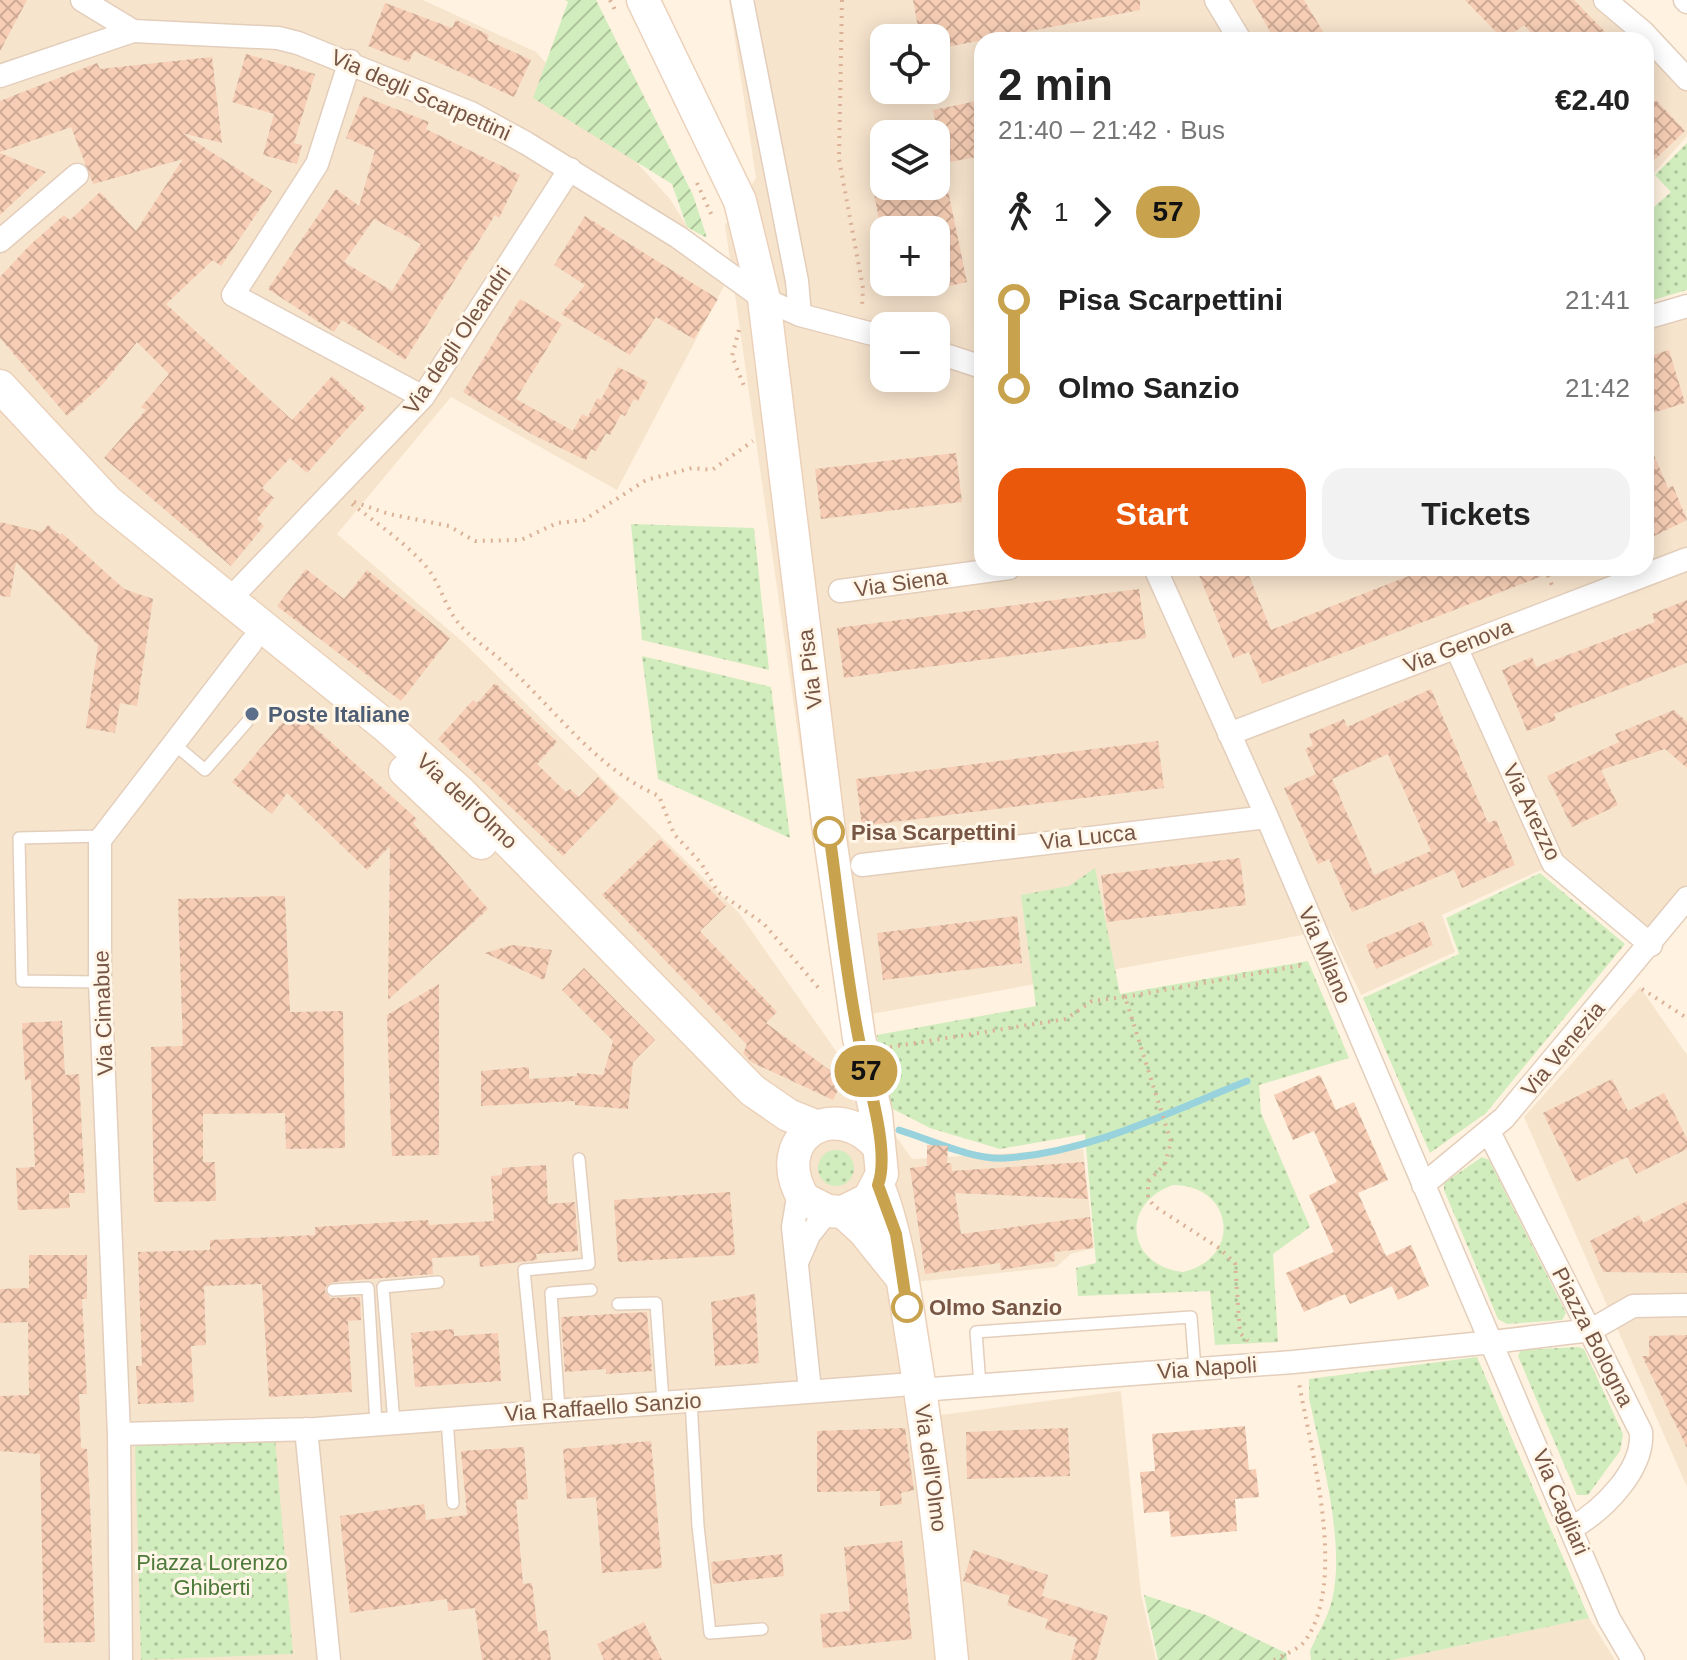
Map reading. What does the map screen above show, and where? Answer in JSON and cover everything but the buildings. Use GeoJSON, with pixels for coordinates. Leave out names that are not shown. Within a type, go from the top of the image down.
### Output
{"type":"FeatureCollection","features":[{"type":"Feature","properties":{"kind":"street"},"geometry":{"type":"LineString","coordinates":[[82,0],[133,31]]}},
{"type":"Feature","properties":{"kind":"street","name":"Via Pisa"},"geometry":{"type":"LineString","coordinates":[[643,0],[735,189],[764,299],[831,844],[837,990],[873,1043],[879,1147]]}},
{"type":"Feature","properties":{"kind":"street"},"geometry":{"type":"LineString","coordinates":[[742,0],[797,281],[800,315]]}},
{"type":"Feature","properties":{"kind":"street"},"geometry":{"type":"LineString","coordinates":[[1216,0],[1235,32]]}},
{"type":"Feature","properties":{"kind":"street"},"geometry":{"type":"LineString","coordinates":[[1605,0],[1643,32]]}},
{"type":"Feature","properties":{"kind":"street","name":"Via degli Scarpettini"},"geometry":{"type":"LineString","coordinates":[[0,76],[133,31],[278,38],[350,61],[471,113],[570,169],[678,237],[764,299],[800,315],[870,333]]}},
{"type":"Feature","properties":{"kind":"street"},"geometry":{"type":"LineString","coordinates":[[1654,44],[1687,79]]}},
{"type":"Feature","properties":{"kind":"street"},"geometry":{"type":"LineString","coordinates":[[350,61],[317,164],[233,295],[423,397]]}},
{"type":"Feature","properties":{"kind":"street","name":"Via degli Oleandri"},"geometry":{"type":"LineString","coordinates":[[228,601],[423,397],[570,169]]}},
{"type":"Feature","properties":{"kind":"street"},"geometry":{"type":"LineString","coordinates":[[0,241],[77,175]]}},
{"type":"Feature","properties":{"kind":"street"},"geometry":{"type":"LineString","coordinates":[[1654,316],[1687,306]]}},
{"type":"Feature","properties":{"kind":"street"},"geometry":{"type":"LineString","coordinates":[[950,357],[974,364]]}},
{"type":"Feature","properties":{"kind":"street","name":"Via dell'Olmo"},"geometry":{"type":"LineString","coordinates":[[0,386],[107,501],[387,727],[460,792],[752,1090],[788,1115],[860,1128],[879,1147],[882,1174],[878,1185],[896,1234],[910,1388],[940,1527],[952,1660]]}},
{"type":"Feature","properties":{"kind":"street","name":"Via dell'Olmo"},"geometry":{"type":"LineString","coordinates":[[0,416],[72,494],[373,742],[465,827],[609,971],[716,1085],[770,1130],[794,1157]]}},
{"type":"Feature","properties":{"kind":"street","name":"Via Genova"},"geometry":{"type":"LineString","coordinates":[[1654,568],[1687,559]]}},
{"type":"Feature","properties":{"kind":"street","name":"Via Siena"},"geometry":{"type":"LineString","coordinates":[[840,591],[974,573]]}},
{"type":"Feature","properties":{"kind":"street","name":"Via Milano"},"geometry":{"type":"LineString","coordinates":[[1159,576],[1267,817],[1493,1342]]}},
{"type":"Feature","properties":{"kind":"street","name":"Via Genova"},"geometry":{"type":"LineString","coordinates":[[1229,734],[1456,647],[1625,576]]}},
{"type":"Feature","properties":{"kind":"street"},"geometry":{"type":"LineString","coordinates":[[103,836],[251,643]]}},
{"type":"Feature","properties":{"kind":"street","name":"Via Arezzo"},"geometry":{"type":"LineString","coordinates":[[1456,647],[1553,863],[1651,945]]}},
{"type":"Feature","properties":{"kind":"street","name":"Via Lucca"},"geometry":{"type":"LineString","coordinates":[[862,865],[1267,817]]}},
{"type":"Feature","properties":{"kind":"street","name":"Via Cimabue"},"geometry":{"type":"LineString","coordinates":[[103,836],[99,851],[100,982],[119,1434]]}},
{"type":"Feature","properties":{"kind":"street","name":"Via Venezia"},"geometry":{"type":"LineString","coordinates":[[1423,1185],[1489,1132],[1651,945],[1687,898]]}},
{"type":"Feature","properties":{"kind":"street","name":"Via Pisa"},"geometry":{"type":"LineString","coordinates":[[829,1124],[854,1086],[873,1043]]}},
{"type":"Feature","properties":{"kind":"street"},"geometry":{"type":"LineString","coordinates":[[810,1391],[793,1220],[799,1191],[792,1169],[802,1139],[829,1124]]}},
{"type":"Feature","properties":{"kind":"street","name":"Piazza Bologna"},"geometry":{"type":"LineString","coordinates":[[1489,1132],[1641,1432],[1642,1442],[1634,1466],[1596,1512],[1572,1528]]}},
{"type":"Feature","properties":{"kind":"street"},"geometry":{"type":"LineString","coordinates":[[798,1260],[809,1235],[836,1212],[863,1205],[878,1185]]}},
{"type":"Feature","properties":{"kind":"street","name":"Via dell'Olmo"},"geometry":{"type":"LineString","coordinates":[[799,1191],[804,1199],[836,1212],[864,1231],[901,1277]]}},
{"type":"Feature","properties":{"kind":"street"},"geometry":{"type":"LineString","coordinates":[[1591,1330],[1633,1306],[1687,1305]]}},
{"type":"Feature","properties":{"kind":"street","name":"Via Napoli"},"geometry":{"type":"LineString","coordinates":[[910,1388],[1195,1369],[1252,1355],[1294,1368],[1591,1330]]}},
{"type":"Feature","properties":{"kind":"street","name":"Via Cagliari"},"geometry":{"type":"LineString","coordinates":[[1493,1342],[1609,1619],[1633,1660]]}},
{"type":"Feature","properties":{"kind":"street","name":"Via Raffaello Sanzio"},"geometry":{"type":"LineString","coordinates":[[306,1429],[810,1391],[910,1388]]}},
{"type":"Feature","properties":{"kind":"street"},"geometry":{"type":"LineString","coordinates":[[121,1660],[119,1434],[306,1429],[329,1660]]}},
{"type":"Feature","properties":{"kind":"lane"},"geometry":{"type":"LineString","coordinates":[[173,743],[205,770],[247,722]]}},
{"type":"Feature","properties":{"kind":"lane"},"geometry":{"type":"LineString","coordinates":[[100,982],[22,981],[19,838],[103,836]]}},
{"type":"Feature","properties":{"kind":"lane"},"geometry":{"type":"LineString","coordinates":[[549,1411],[524,1270],[589,1264],[579,1159]]}},
{"type":"Feature","properties":{"kind":"lane"},"geometry":{"type":"LineString","coordinates":[[385,1424],[383,1287],[438,1282]]}},
{"type":"Feature","properties":{"kind":"lane"},"geometry":{"type":"LineString","coordinates":[[333,1290],[368,1288],[385,1424]]}},
{"type":"Feature","properties":{"kind":"lane"},"geometry":{"type":"LineString","coordinates":[[549,1411],[551,1293],[591,1290]]}},
{"type":"Feature","properties":{"kind":"lane"},"geometry":{"type":"LineString","coordinates":[[618,1304],[656,1303],[663,1401]]}},
{"type":"Feature","properties":{"kind":"lane"},"geometry":{"type":"LineString","coordinates":[[980,1385],[976,1332],[1191,1317],[1195,1369]]}},
{"type":"Feature","properties":{"kind":"lane"},"geometry":{"type":"LineString","coordinates":[[691,1400],[698,1526],[710,1633],[762,1629]]}},
{"type":"Feature","properties":{"kind":"lane"},"geometry":{"type":"LineString","coordinates":[[447,1419],[453,1503]]}},
{"type":"Feature","properties":{"kind":"path"},"geometry":{"type":"LineString","coordinates":[[610,0],[621,23]]}},
{"type":"Feature","properties":{"kind":"path"},"geometry":{"type":"LineString","coordinates":[[842,0],[839,159],[863,288],[857,330]]}},
{"type":"Feature","properties":{"kind":"path"},"geometry":{"type":"LineString","coordinates":[[695,178],[717,231]]}},
{"type":"Feature","properties":{"kind":"path"},"geometry":{"type":"LineString","coordinates":[[741,322],[732,356],[746,390]]}},
{"type":"Feature","properties":{"kind":"path"},"geometry":{"type":"LineString","coordinates":[[751,428],[754,456]]}},
{"type":"Feature","properties":{"kind":"path"},"geometry":{"type":"LineString","coordinates":[[753,441],[712,470],[692,468],[646,480],[584,520],[557,523],[521,540],[475,541],[449,526],[389,514],[348,500],[424,564],[440,584],[445,605],[462,627],[554,710],[585,746],[639,787],[659,796],[674,834],[701,863],[718,892],[764,924],[837,990]]}},
{"type":"Feature","properties":{"kind":"path"},"geometry":{"type":"LineString","coordinates":[[873,1043],[1066,1019],[1092,1001],[1328,961]]}},
{"type":"Feature","properties":{"kind":"path"},"geometry":{"type":"LineString","coordinates":[[820,977],[837,990]]}},
{"type":"Feature","properties":{"kind":"path"},"geometry":{"type":"LineString","coordinates":[[1623,978],[1687,1018]]}},
{"type":"Feature","properties":{"kind":"path"},"geometry":{"type":"LineString","coordinates":[[1125,997],[1171,1150],[1165,1164],[1148,1182],[1148,1198],[1154,1206],[1219,1248],[1235,1263],[1240,1333],[1252,1355]]}},
{"type":"Feature","properties":{"kind":"path"},"geometry":{"type":"LineString","coordinates":[[1274,1660],[1304,1643],[1320,1609],[1326,1582],[1317,1467],[1294,1368]]}},
{"type":"Feature","properties":{"kind":"shaded area"},"geometry":{"type":"Polygon","coordinates":[[[0,0],[423,0],[536,52],[670,199],[724,286],[617,490],[451,397],[337,534],[464,643],[739,913],[912,1159],[1083,1149],[1094,1248],[1071,1254],[1056,1267],[914,1282],[933,1416],[1121,1391],[1141,1594],[1156,1660],[0,1660],[0,0]]]}},
{"type":"Feature","properties":{"kind":"shaded area"},"geometry":{"type":"Polygon","coordinates":[[[729,0],[1605,0],[1647,32],[974,32],[974,576],[1654,576],[1654,326],[1687,316],[1687,906],[1646,955],[1541,870],[1442,915],[1455,952],[1361,995],[1330,930],[839,1020],[725,225],[756,178],[729,0]]]}},
{"type":"Feature","properties":{"kind":"shaded area"},"geometry":{"type":"Polygon","coordinates":[[[1654,38],[1687,63],[1687,136],[1654,173],[1654,38]]]}},
{"type":"Feature","properties":{"kind":"shaded area"},"geometry":{"type":"Polygon","coordinates":[[[1640,987],[1687,1055],[1687,1487],[1524,1117],[1640,987]]]}},
{"type":"Feature","properties":{"kind":"shaded area"},"geometry":{"type":"Polygon","coordinates":[[[1589,1618],[1615,1660],[1393,1660],[1589,1618]]]}},
{"type":"Feature","properties":{"kind":"green space"},"geometry":{"type":"Polygon","coordinates":[[[565,0],[596,0],[693,195],[707,238],[687,227],[672,184],[533,98],[568,2],[565,0]]]}},
{"type":"Feature","properties":{"kind":"green space"},"geometry":{"type":"Polygon","coordinates":[[[1687,143],[1687,290],[1654,300],[1654,207],[1671,192],[1655,175],[1687,143]]]}},
{"type":"Feature","properties":{"kind":"green space"},"geometry":{"type":"Polygon","coordinates":[[[631,524],[754,528],[769,670],[642,640],[631,524]]]}},
{"type":"Feature","properties":{"kind":"green space"},"geometry":{"type":"Polygon","coordinates":[[[642,656],[771,687],[790,838],[658,779],[642,656]]]}},
{"type":"Feature","properties":{"kind":"green space"},"geometry":{"type":"Polygon","coordinates":[[[1095,868],[1120,994],[1308,961],[1349,1058],[1259,1085],[1261,1113],[1310,1227],[1273,1254],[1278,1342],[1215,1345],[1210,1291],[1078,1296],[1076,1268],[1096,1263],[1085,1134],[1000,1149],[930,1128],[885,1105],[877,1035],[1036,1006],[1021,895],[1069,886],[1095,868]],[[1173,1185],[1156,1194],[1144,1206],[1138,1219],[1137,1233],[1141,1247],[1150,1259],[1183,1272],[1202,1264],[1215,1252],[1222,1238],[1223,1223],[1219,1209],[1209,1197],[1193,1188],[1173,1185]]]}},
{"type":"Feature","properties":{"kind":"green space"},"geometry":{"type":"Polygon","coordinates":[[[1540,873],[1625,944],[1486,1113],[1430,1153],[1363,998],[1459,954],[1446,918],[1540,873]]]}},
{"type":"Feature","properties":{"kind":"green space"},"geometry":{"type":"Polygon","coordinates":[[[836,1150],[849,1155],[854,1168],[849,1181],[836,1186],[823,1181],[818,1168],[823,1155],[836,1150]]]}},
{"type":"Feature","properties":{"kind":"green space"},"geometry":{"type":"Polygon","coordinates":[[[1482,1157],[1489,1160],[1566,1313],[1562,1320],[1507,1324],[1498,1319],[1444,1190],[1444,1183],[1482,1157]]]}},
{"type":"Feature","properties":{"kind":"green space"},"geometry":{"type":"Polygon","coordinates":[[[1584,1349],[1623,1434],[1620,1451],[1588,1495],[1577,1495],[1518,1356],[1521,1350],[1584,1349]]]}},
{"type":"Feature","properties":{"kind":"green space"},"geometry":{"type":"Polygon","coordinates":[[[1477,1357],[1589,1618],[1393,1660],[1311,1660],[1310,1651],[1332,1600],[1336,1553],[1330,1499],[1309,1398],[1309,1379],[1477,1357]]]}},
{"type":"Feature","properties":{"kind":"green space","name":"Piazza Lorenzo Ghiberti"},"geometry":{"type":"Polygon","coordinates":[[[275,1438],[293,1654],[141,1660],[135,1443],[275,1438]]]}},
{"type":"Feature","properties":{"kind":"green space"},"geometry":{"type":"Polygon","coordinates":[[[1144,1595],[1206,1615],[1286,1653],[1287,1660],[1158,1660],[1144,1595]]]}},
{"type":"Feature","properties":{"kind":"waterway"},"geometry":{"type":"LineString","coordinates":[[899,1130],[979,1156],[1006,1158],[1038,1154],[1069,1148],[1129,1129],[1247,1081]]}},
{"type":"Feature","properties":{"kind":"bus line","name":"57"},"geometry":{"type":"LineString","coordinates":[[829,832],[859,1038],[882,1157],[882,1174],[878,1185],[896,1234],[907,1307]]}},
{"type":"Feature","properties":{"kind":"place","name":"Poste Italiane"},"geometry":{"type":"Point","coordinates":[252,714]}},
{"type":"Feature","properties":{"kind":"place","name":"Pisa Scarpettini"},"geometry":{"type":"Point","coordinates":[829,832]}},
{"type":"Feature","properties":{"kind":"place","name":"Olmo Sanzio"},"geometry":{"type":"Point","coordinates":[907,1307]}}]}
